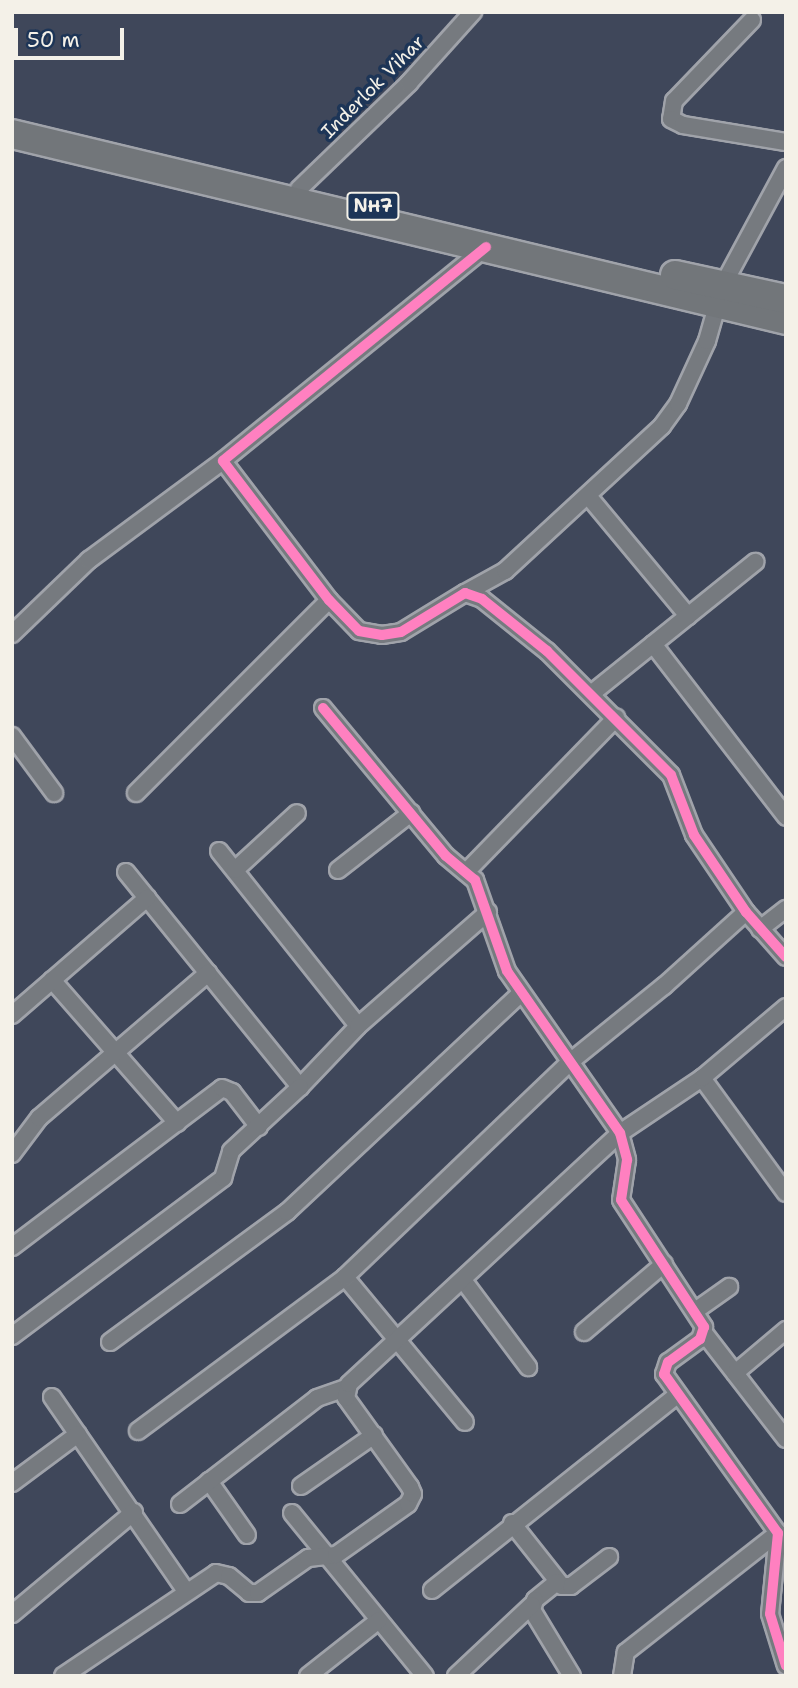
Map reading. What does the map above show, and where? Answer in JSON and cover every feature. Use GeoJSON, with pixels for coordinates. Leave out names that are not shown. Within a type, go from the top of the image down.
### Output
{"type":"FeatureCollection","features":[{"type":"Feature","properties":{"kind":"highway","name":"NH7"},"geometry":{"type":"LineString","coordinates":[[12,117],[557,256],[721,295],[786,320]]}},
{"type":"Feature","properties":{"kind":"highway","name":"NH7"},"geometry":{"type":"LineString","coordinates":[[12,134],[486,247],[557,256]]}},
{"type":"Feature","properties":{"kind":"highway","name":"NH7"},"geometry":{"type":"LineString","coordinates":[[721,295],[786,299]]}},
{"type":"Feature","properties":{"kind":"street","name":"Inderlok Vihar"},"geometry":{"type":"LineString","coordinates":[[299,189],[409,83],[473,12]]}},
{"type":"Feature","properties":{"kind":"street"},"geometry":{"type":"LineString","coordinates":[[751,20],[674,101],[671,119],[683,125],[786,142]]}},
{"type":"Feature","properties":{"kind":"street"},"geometry":{"type":"LineString","coordinates":[[223,461],[329,600],[359,631],[382,635],[401,632],[505,571],[589,497],[662,426],[678,404],[721,295],[786,168]]}},
{"type":"Feature","properties":{"kind":"street"},"geometry":{"type":"LineString","coordinates":[[12,634],[89,560],[223,461],[486,247]]}},
{"type":"Feature","properties":{"kind":"street"},"geometry":{"type":"LineString","coordinates":[[589,497],[688,616]]}},
{"type":"Feature","properties":{"kind":"street"},"geometry":{"type":"LineString","coordinates":[[591,694],[755,562]]}},
{"type":"Feature","properties":{"kind":"street"},"geometry":{"type":"LineString","coordinates":[[465,593],[493,608],[591,694],[671,775],[687,824],[746,912],[786,957]]}},
{"type":"Feature","properties":{"kind":"street"},"geometry":{"type":"LineString","coordinates":[[136,793],[329,600]]}},
{"type":"Feature","properties":{"kind":"street"},"geometry":{"type":"LineString","coordinates":[[653,644],[786,817]]}},
{"type":"Feature","properties":{"kind":"street"},"geometry":{"type":"LineString","coordinates":[[323,708],[446,856],[467,871],[488,912],[502,961],[520,994],[620,1133],[626,1160],[621,1200],[695,1311],[704,1333],[786,1439]]}},
{"type":"Feature","properties":{"kind":"street"},"geometry":{"type":"LineString","coordinates":[[467,871],[616,718]]}},
{"type":"Feature","properties":{"kind":"street"},"geometry":{"type":"LineString","coordinates":[[12,736],[54,793]]}},
{"type":"Feature","properties":{"kind":"street"},"geometry":{"type":"LineString","coordinates":[[235,870],[297,813]]}},
{"type":"Feature","properties":{"kind":"street"},"geometry":{"type":"LineString","coordinates":[[338,870],[411,813]]}},
{"type":"Feature","properties":{"kind":"street"},"geometry":{"type":"LineString","coordinates":[[219,851],[358,1026]]}},
{"type":"Feature","properties":{"kind":"street"},"geometry":{"type":"LineString","coordinates":[[126,872],[300,1087]]}},
{"type":"Feature","properties":{"kind":"street"},"geometry":{"type":"LineString","coordinates":[[12,1015],[147,898]]}},
{"type":"Feature","properties":{"kind":"street"},"geometry":{"type":"LineString","coordinates":[[760,929],[786,909]]}},
{"type":"Feature","properties":{"kind":"street"},"geometry":{"type":"LineString","coordinates":[[12,1336],[223,1178],[231,1151],[300,1087],[358,1026],[488,912]]}},
{"type":"Feature","properties":{"kind":"street"},"geometry":{"type":"LineString","coordinates":[[138,1431],[345,1277],[570,1062],[664,986],[746,912]]}},
{"type":"Feature","properties":{"kind":"street"},"geometry":{"type":"LineString","coordinates":[[12,1154],[39,1118],[119,1053],[208,973]]}},
{"type":"Feature","properties":{"kind":"street"},"geometry":{"type":"LineString","coordinates":[[52,980],[119,1053],[177,1123]]}},
{"type":"Feature","properties":{"kind":"street"},"geometry":{"type":"LineString","coordinates":[[110,1342],[287,1212],[520,994]]}},
{"type":"Feature","properties":{"kind":"street"},"geometry":{"type":"LineString","coordinates":[[180,1504],[317,1398],[346,1388],[620,1133],[702,1078],[786,1007]]}},
{"type":"Feature","properties":{"kind":"street"},"geometry":{"type":"LineString","coordinates":[[702,1078],[786,1193]]}},
{"type":"Feature","properties":{"kind":"street"},"geometry":{"type":"LineString","coordinates":[[12,1247],[225,1088],[259,1127]]}},
{"type":"Feature","properties":{"kind":"street"},"geometry":{"type":"LineString","coordinates":[[584,1332],[664,1264]]}},
{"type":"Feature","properties":{"kind":"street"},"geometry":{"type":"LineString","coordinates":[[345,1277],[464,1422]]}},
{"type":"Feature","properties":{"kind":"street"},"geometry":{"type":"LineString","coordinates":[[463,1280],[528,1367]]}},
{"type":"Feature","properties":{"kind":"street"},"geometry":{"type":"LineString","coordinates":[[695,1311],[729,1287]]}},
{"type":"Feature","properties":{"kind":"street"},"geometry":{"type":"LineString","coordinates":[[735,1373],[786,1330]]}},
{"type":"Feature","properties":{"kind":"street"},"geometry":{"type":"LineString","coordinates":[[704,1333],[665,1367],[676,1396],[778,1533],[770,1614],[786,1666]]}},
{"type":"Feature","properties":{"kind":"street"},"geometry":{"type":"LineString","coordinates":[[63,1676],[186,1591],[220,1572],[254,1594],[308,1558],[330,1557],[412,1499],[410,1487],[346,1398],[346,1388]]}},
{"type":"Feature","properties":{"kind":"street"},"geometry":{"type":"LineString","coordinates":[[51,1396],[134,1512],[186,1591]]}},
{"type":"Feature","properties":{"kind":"street"},"geometry":{"type":"LineString","coordinates":[[432,1590],[512,1523],[676,1396]]}},
{"type":"Feature","properties":{"kind":"street"},"geometry":{"type":"LineString","coordinates":[[13,1480],[78,1434]]}},
{"type":"Feature","properties":{"kind":"street"},"geometry":{"type":"LineString","coordinates":[[301,1486],[374,1435]]}},
{"type":"Feature","properties":{"kind":"street"},"geometry":{"type":"LineString","coordinates":[[209,1481],[247,1535]]}},
{"type":"Feature","properties":{"kind":"street"},"geometry":{"type":"LineString","coordinates":[[12,1614],[134,1512]]}},
{"type":"Feature","properties":{"kind":"street"},"geometry":{"type":"LineString","coordinates":[[292,1513],[425,1676]]}},
{"type":"Feature","properties":{"kind":"street"},"geometry":{"type":"LineString","coordinates":[[512,1523],[557,1583],[571,1586],[609,1557]]}},
{"type":"Feature","properties":{"kind":"street"},"geometry":{"type":"LineString","coordinates":[[622,1676],[625,1652],[778,1533]]}},
{"type":"Feature","properties":{"kind":"street"},"geometry":{"type":"LineString","coordinates":[[456,1676],[557,1583]]}},
{"type":"Feature","properties":{"kind":"street"},"geometry":{"type":"LineString","coordinates":[[532,1605],[572,1676]]}},
{"type":"Feature","properties":{"kind":"street"},"geometry":{"type":"LineString","coordinates":[[308,1676],[379,1620]]}},
{"type":"Feature","properties":{"kind":"cycle path"},"geometry":{"type":"LineString","coordinates":[[486,247],[223,461],[329,600],[359,631],[382,635],[401,632],[465,593],[482,599],[547,651],[671,775],[694,835],[746,912],[786,957]]}},
{"type":"Feature","properties":{"kind":"cycle path"},"geometry":{"type":"LineString","coordinates":[[323,708],[446,856],[475,880],[507,971],[620,1133],[627,1160],[621,1200],[704,1327],[700,1339],[668,1362],[664,1374],[778,1533],[770,1614],[786,1666]]}}]}
